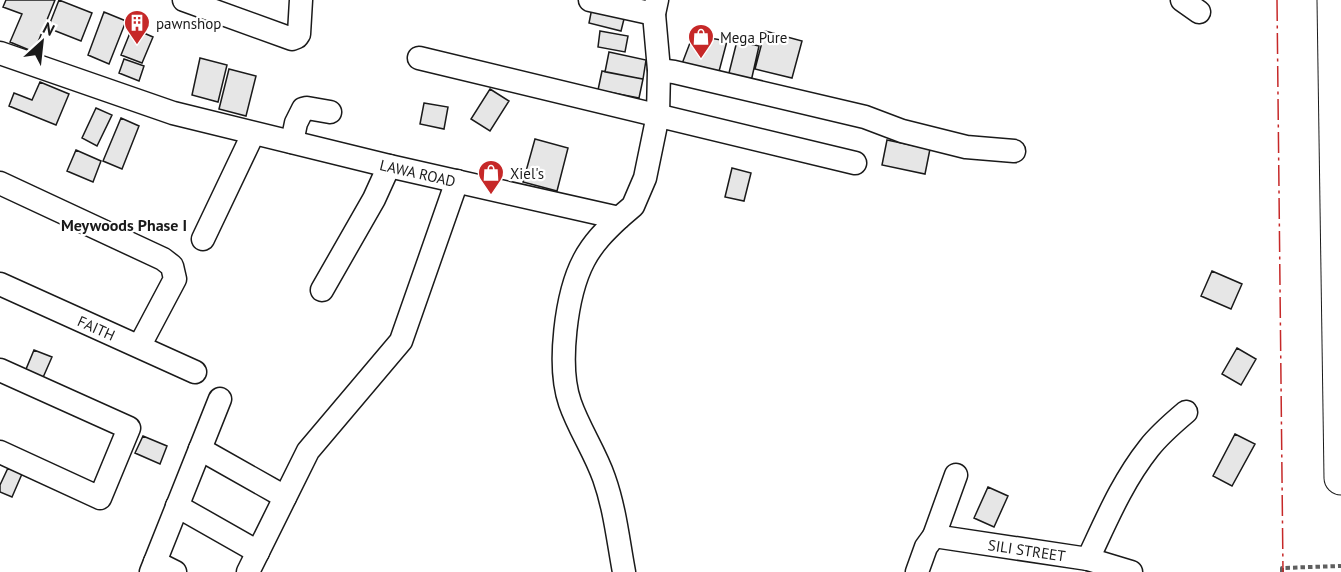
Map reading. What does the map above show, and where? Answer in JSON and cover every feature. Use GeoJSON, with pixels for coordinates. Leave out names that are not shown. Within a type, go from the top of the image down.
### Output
{"type":"FeatureCollection","features":[{"type":"Feature","properties":{"kind":"highway"},"geometry":{"type":"LineString","coordinates":[[1334,0],[1341,478]]}},
{"type":"Feature","properties":{"kind":"street"},"geometry":{"type":"LineString","coordinates":[[184,0],[292,39],[298,34],[301,0]]}},
{"type":"Feature","properties":{"kind":"street"},"geometry":{"type":"LineString","coordinates":[[590,0],[656,7],[659,70],[658,115],[645,178],[633,206],[598,237],[583,262],[568,313],[564,353],[568,400],[604,479],[614,512],[624,572]]}},
{"type":"Feature","properties":{"kind":"street"},"geometry":{"type":"LineString","coordinates":[[419,58],[855,163]]}},
{"type":"Feature","properties":{"kind":"street","name":"LAWA ROAD"},"geometry":{"type":"LineString","coordinates":[[3,62],[173,113],[253,134],[619,218]]}},
{"type":"Feature","properties":{"kind":"street"},"geometry":{"type":"LineString","coordinates":[[659,70],[865,117],[902,131],[966,147],[1014,151]]}},
{"type":"Feature","properties":{"kind":"street"},"geometry":{"type":"LineString","coordinates":[[292,142],[296,123],[303,109],[330,112]]}},
{"type":"Feature","properties":{"kind":"street"},"geometry":{"type":"LineString","coordinates":[[203,239],[253,134]]}},
{"type":"Feature","properties":{"kind":"street"},"geometry":{"type":"LineString","coordinates":[[322,290],[374,199],[389,166]]}},
{"type":"Feature","properties":{"kind":"street"},"geometry":{"type":"LineString","coordinates":[[248,572],[308,451],[401,341],[457,181]]}},
{"type":"Feature","properties":{"kind":"street"},"geometry":{"type":"LineString","coordinates":[[0,183],[172,266],[175,279],[140,345]]}},
{"type":"Feature","properties":{"kind":"street","name":"FAITH"},"geometry":{"type":"LineString","coordinates":[[0,284],[140,345],[195,372]]}},
{"type":"Feature","properties":{"kind":"street"},"geometry":{"type":"LineString","coordinates":[[0,370],[129,428],[100,498],[0,452]]}},
{"type":"Feature","properties":{"kind":"street"},"geometry":{"type":"LineString","coordinates":[[160,569],[177,506],[220,399]]}},
{"type":"Feature","properties":{"kind":"street"},"geometry":{"type":"LineString","coordinates":[[1088,560],[1114,502],[1131,474],[1150,446],[1186,412]]}},
{"type":"Feature","properties":{"kind":"street"},"geometry":{"type":"LineString","coordinates":[[200,449],[285,497]]}},
{"type":"Feature","properties":{"kind":"street"},"geometry":{"type":"LineString","coordinates":[[917,572],[926,547],[934,536],[956,475]]}},
{"type":"Feature","properties":{"kind":"street"},"geometry":{"type":"LineString","coordinates":[[177,506],[258,552]]}},
{"type":"Feature","properties":{"kind":"street","name":"SILI STREET"},"geometry":{"type":"LineString","coordinates":[[934,536],[1088,560],[1131,572]]}},
{"type":"Feature","properties":{"kind":"path"},"geometry":{"type":"LineString","coordinates":[[1282,570],[1341,566]]}},
{"type":"Feature","properties":{"kind":"building"},"geometry":{"type":"Polygon","coordinates":[[[6,0],[55,0],[34,52],[10,42],[22,14],[3,7],[6,0]]]}},
{"type":"Feature","properties":{"kind":"building"},"geometry":{"type":"Polygon","coordinates":[[[59,0],[92,13],[81,41],[48,28],[59,0]]]}},
{"type":"Feature","properties":{"kind":"building"},"geometry":{"type":"Polygon","coordinates":[[[593,3],[626,11],[621,31],[589,23],[593,3]]]}},
{"type":"Feature","properties":{"kind":"building"},"geometry":{"type":"Polygon","coordinates":[[[104,12],[126,21],[109,64],[88,55],[104,12]]]}},
{"type":"Feature","properties":{"kind":"building","name":"pawnshop"},"geometry":{"type":"Polygon","coordinates":[[[132,28],[153,37],[142,63],[121,55],[132,28]]]}},
{"type":"Feature","properties":{"kind":"building"},"geometry":{"type":"Polygon","coordinates":[[[600,31],[628,36],[625,52],[598,47],[600,31]]]}},
{"type":"Feature","properties":{"kind":"building"},"geometry":{"type":"Polygon","coordinates":[[[765,31],[802,41],[792,78],[755,69],[765,31]]]}},
{"type":"Feature","properties":{"kind":"building"},"geometry":{"type":"Polygon","coordinates":[[[693,35],[727,41],[717,79],[680,69],[693,35]]]}},
{"type":"Feature","properties":{"kind":"building"},"geometry":{"type":"Polygon","coordinates":[[[737,41],[759,46],[750,86],[727,81],[737,41]]]}},
{"type":"Feature","properties":{"kind":"building"},"geometry":{"type":"Polygon","coordinates":[[[609,52],[646,60],[643,79],[605,72],[609,52]]]}},
{"type":"Feature","properties":{"kind":"building"},"geometry":{"type":"Polygon","coordinates":[[[200,58],[227,65],[218,102],[192,95],[200,58]]]}},
{"type":"Feature","properties":{"kind":"building"},"geometry":{"type":"Polygon","coordinates":[[[124,59],[144,66],[139,81],[119,73],[124,59]]]}},
{"type":"Feature","properties":{"kind":"building"},"geometry":{"type":"Polygon","coordinates":[[[229,69],[256,76],[246,116],[219,109],[229,69]]]}},
{"type":"Feature","properties":{"kind":"building"},"geometry":{"type":"Polygon","coordinates":[[[602,71],[643,79],[639,98],[598,90],[602,71]]]}},
{"type":"Feature","properties":{"kind":"building"},"geometry":{"type":"Polygon","coordinates":[[[40,82],[69,94],[56,125],[9,106],[14,93],[32,100],[40,82]]]}},
{"type":"Feature","properties":{"kind":"building"},"geometry":{"type":"Polygon","coordinates":[[[490,89],[509,101],[490,131],[471,119],[490,89]]]}},
{"type":"Feature","properties":{"kind":"building"},"geometry":{"type":"Polygon","coordinates":[[[424,103],[448,107],[444,129],[420,124],[424,103]]]}},
{"type":"Feature","properties":{"kind":"building"},"geometry":{"type":"Polygon","coordinates":[[[96,108],[112,115],[97,146],[82,138],[96,108]]]}},
{"type":"Feature","properties":{"kind":"building"},"geometry":{"type":"Polygon","coordinates":[[[121,118],[139,126],[122,169],[103,161],[121,118]]]}},
{"type":"Feature","properties":{"kind":"building"},"geometry":{"type":"Polygon","coordinates":[[[535,139],[568,148],[557,191],[523,182],[535,139]]]}},
{"type":"Feature","properties":{"kind":"building"},"geometry":{"type":"Polygon","coordinates":[[[887,140],[930,149],[925,174],[882,165],[887,140]]]}},
{"type":"Feature","properties":{"kind":"building"},"geometry":{"type":"Polygon","coordinates":[[[76,150],[101,161],[93,182],[67,171],[76,150]]]}},
{"type":"Feature","properties":{"kind":"building"},"geometry":{"type":"Polygon","coordinates":[[[732,168],[751,173],[744,201],[725,197],[732,168]]]}},
{"type":"Feature","properties":{"kind":"building"},"geometry":{"type":"Polygon","coordinates":[[[1212,271],[1242,284],[1231,309],[1201,296],[1212,271]]]}},
{"type":"Feature","properties":{"kind":"building"},"geometry":{"type":"Polygon","coordinates":[[[1237,348],[1256,359],[1241,385],[1222,374],[1237,348]]]}},
{"type":"Feature","properties":{"kind":"building"},"geometry":{"type":"Polygon","coordinates":[[[34,350],[52,357],[41,382],[24,374],[34,350]]]}},
{"type":"Feature","properties":{"kind":"building"},"geometry":{"type":"Polygon","coordinates":[[[1235,434],[1255,444],[1232,486],[1213,476],[1235,434]]]}},
{"type":"Feature","properties":{"kind":"building"},"geometry":{"type":"Polygon","coordinates":[[[143,436],[167,446],[160,464],[135,453],[143,436]]]}},
{"type":"Feature","properties":{"kind":"building"},"geometry":{"type":"Polygon","coordinates":[[[8,468],[22,474],[12,497],[0,492],[0,485],[8,468]]]}},
{"type":"Feature","properties":{"kind":"building"},"geometry":{"type":"Polygon","coordinates":[[[988,487],[1008,496],[994,527],[974,518],[988,487]]]}},
{"type":"Feature","properties":{"kind":"power"},"geometry":{"type":"LineString","coordinates":[[1277,0],[1283,572]]}},
{"type":"Feature","properties":{"kind":"place","name":"pawnshop"},"geometry":{"type":"Point","coordinates":[137,46]}},
{"type":"Feature","properties":{"kind":"place","name":"Mega Pure"},"geometry":{"type":"Point","coordinates":[701,60]}},
{"type":"Feature","properties":{"kind":"place","name":"Xiel's"},"geometry":{"type":"Point","coordinates":[491,196]}},
{"type":"Feature","properties":{"kind":"district","name":"Meywoods Phase I"},"geometry":{"type":"Point","coordinates":[124,225]}}]}
